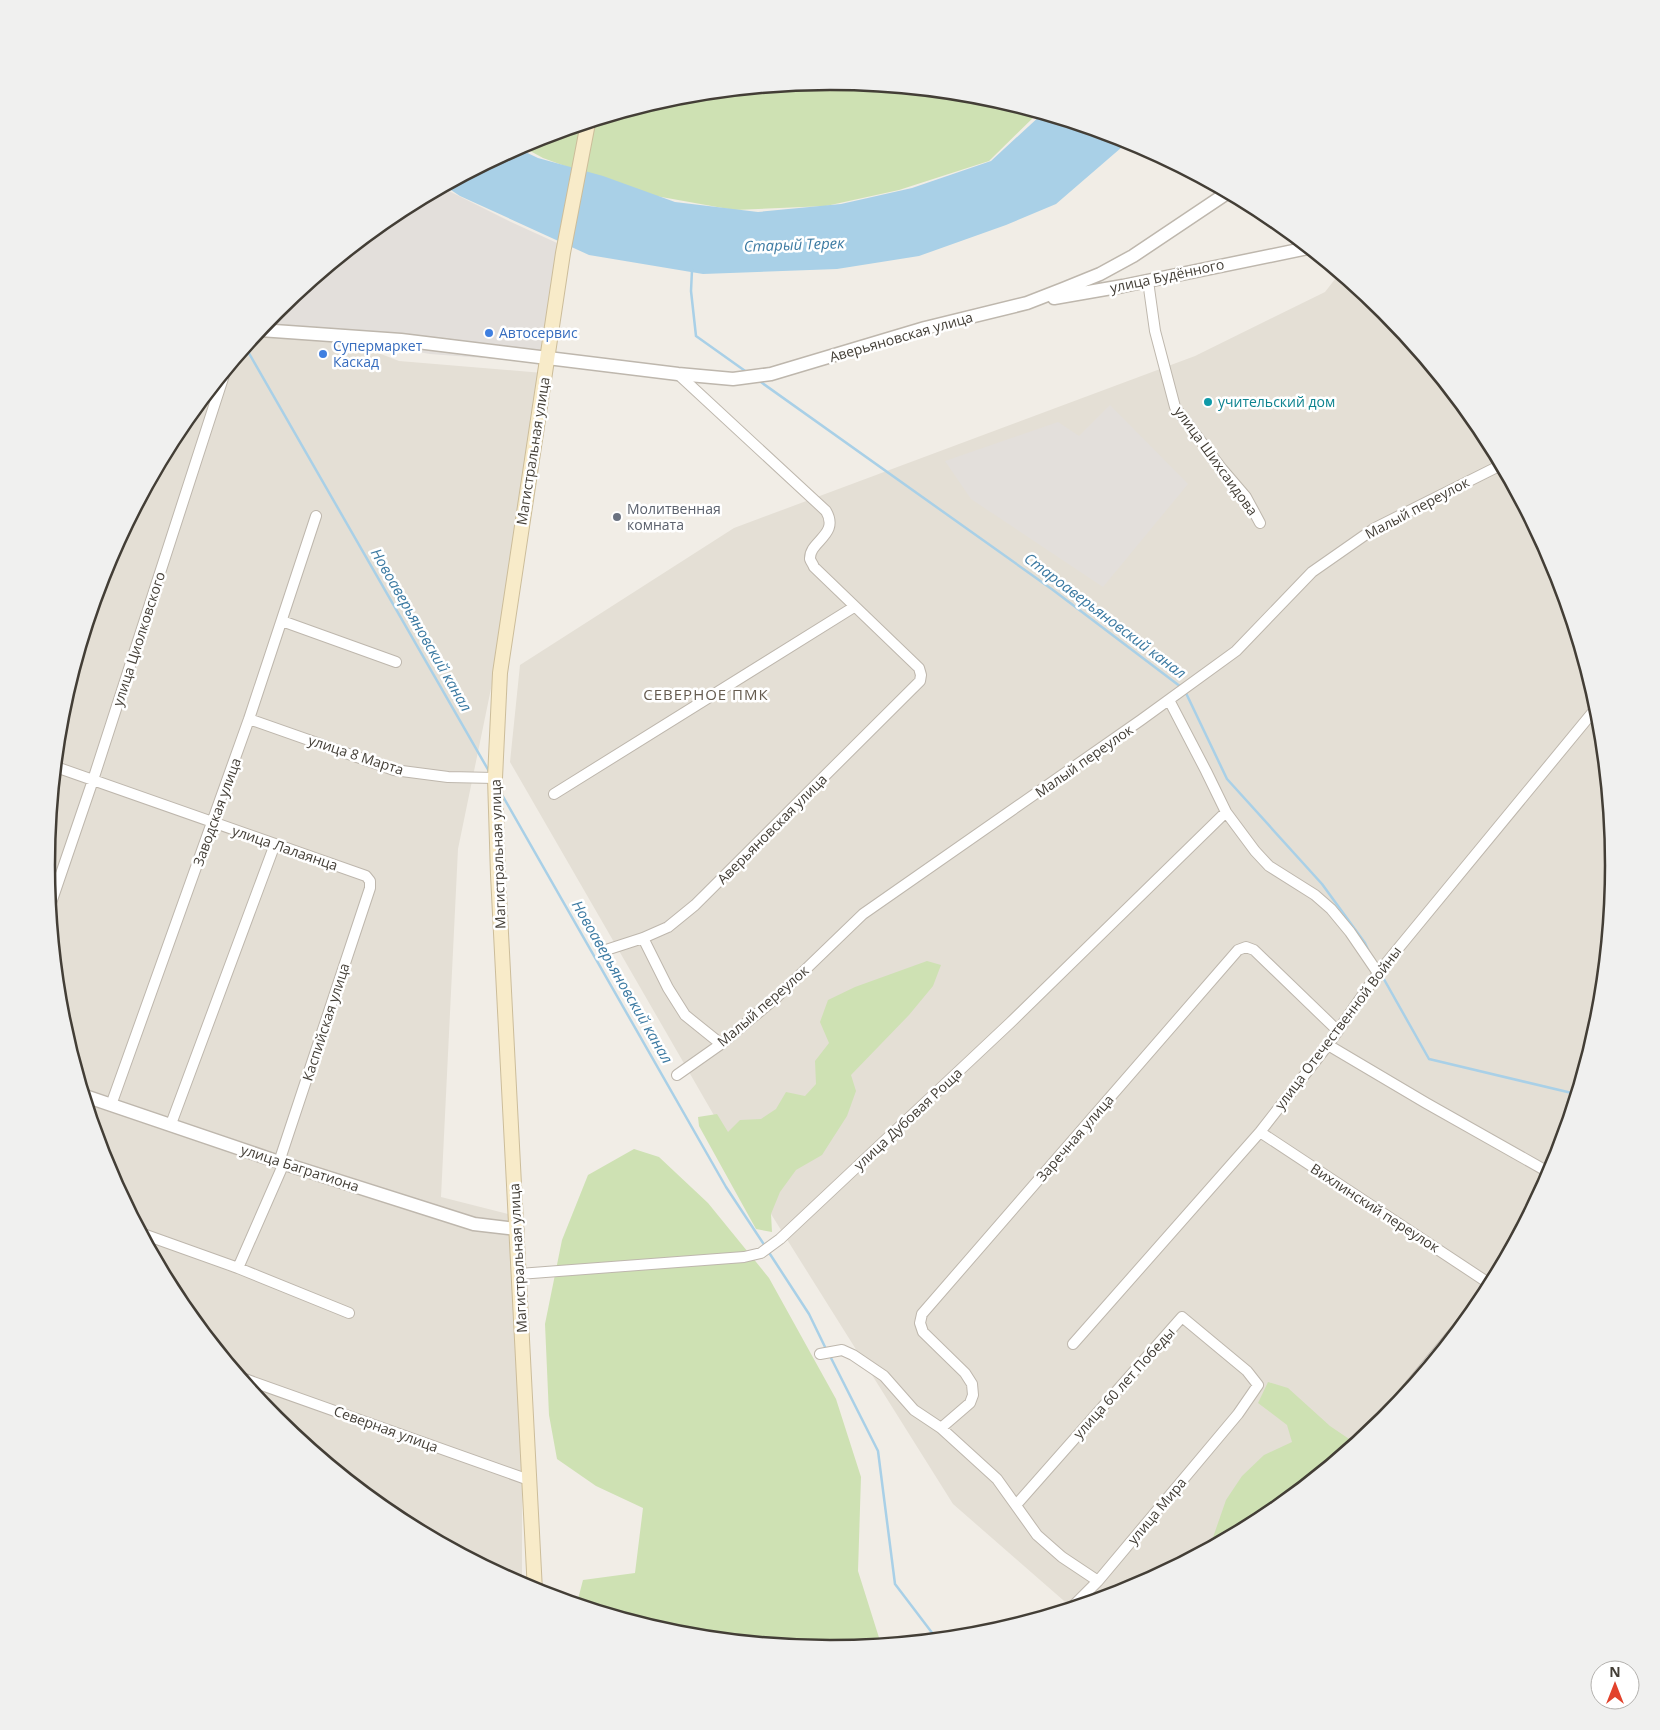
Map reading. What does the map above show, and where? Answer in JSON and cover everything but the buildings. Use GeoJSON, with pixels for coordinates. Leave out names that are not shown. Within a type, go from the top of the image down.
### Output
{"type":"FeatureCollection","features":[{"type":"Feature","properties":{"kind":"main road","name":"Магистральная улица"},"geometry":{"type":"LineString","coordinates":[[534,1582],[498,876],[495,778],[500,673],[563,253],[587,129]]}},
{"type":"Feature","properties":{"kind":"street","name":"Аверьяновская улица"},"geometry":{"type":"LineString","coordinates":[[269,331],[402,340],[733,379],[771,374],[925,328],[1027,303],[1100,274],[1133,256],[1222,196]]}},
{"type":"Feature","properties":{"kind":"street","name":"улица Будённого"},"geometry":{"type":"LineString","coordinates":[[1027,303],[1148,281],[1301,249]]}},
{"type":"Feature","properties":{"kind":"street","name":"улица Шихсаидова"},"geometry":{"type":"LineString","coordinates":[[1148,281],[1156,331],[1175,407],[1216,462],[1246,497],[1260,523]]}},
{"type":"Feature","properties":{"kind":"street"},"geometry":{"type":"LineString","coordinates":[[554,794],[854,607],[814,567],[810,559],[812,552],[829,528],[830,518],[826,511],[678,374]]}},
{"type":"Feature","properties":{"kind":"street","name":"улица Циолковского"},"geometry":{"type":"LineString","coordinates":[[56,889],[94,780],[220,386]]}},
{"type":"Feature","properties":{"kind":"street","name":"Малый переулок"},"geometry":{"type":"LineString","coordinates":[[678,1075],[721,1044],[777,997],[863,914],[1236,651],[1312,572],[1375,528],[1495,468]]}},
{"type":"Feature","properties":{"kind":"street","name":"Заводская улица"},"geometry":{"type":"LineString","coordinates":[[111,1105],[250,719],[316,516]]}},
{"type":"Feature","properties":{"kind":"street","name":"Аверьяновская улица"},"geometry":{"type":"LineString","coordinates":[[606,950],[643,938],[668,926],[695,905],[920,681],[919,668],[854,607]]}},
{"type":"Feature","properties":{"kind":"street"},"geometry":{"type":"LineString","coordinates":[[282,621],[396,662]]}},
{"type":"Feature","properties":{"kind":"street"},"geometry":{"type":"LineString","coordinates":[[1169,700],[1226,812],[1255,852],[1269,866],[1315,895],[1331,909],[1350,932],[1378,973]]}},
{"type":"Feature","properties":{"kind":"street","name":"улица Отечественной Войны"},"geometry":{"type":"LineString","coordinates":[[1073,1344],[1260,1132],[1328,1045],[1378,973],[1590,715]]}},
{"type":"Feature","properties":{"kind":"street","name":"улица 8 Марта"},"geometry":{"type":"LineString","coordinates":[[250,719],[394,770],[448,777],[495,778]]}},
{"type":"Feature","properties":{"kind":"street","name":"улица Лалаянца"},"geometry":{"type":"LineString","coordinates":[[62,769],[366,876],[370,881]]}},
{"type":"Feature","properties":{"kind":"street","name":"улица Дубовая Роща"},"geometry":{"type":"LineString","coordinates":[[519,1274],[744,1257],[760,1253],[780,1239],[988,1043],[1226,812]]}},
{"type":"Feature","properties":{"kind":"street"},"geometry":{"type":"LineString","coordinates":[[171,1124],[275,844]]}},
{"type":"Feature","properties":{"kind":"street","name":"Каспийская улица"},"geometry":{"type":"LineString","coordinates":[[238,1268],[282,1162],[370,888],[370,881]]}},
{"type":"Feature","properties":{"kind":"street"},"geometry":{"type":"LineString","coordinates":[[643,938],[668,988],[685,1015],[721,1044]]}},
{"type":"Feature","properties":{"kind":"street","name":"Заречная улица"},"geometry":{"type":"LineString","coordinates":[[941,1428],[970,1404],[973,1395],[972,1384],[965,1373],[923,1332],[920,1323],[922,1314],[1238,950],[1246,947],[1254,950],[1338,1031]]}},
{"type":"Feature","properties":{"kind":"street"},"geometry":{"type":"LineString","coordinates":[[1328,1045],[1426,1103],[1543,1168]]}},
{"type":"Feature","properties":{"kind":"street","name":"улица Багратиона"},"geometry":{"type":"LineString","coordinates":[[91,1098],[474,1224],[517,1229]]}},
{"type":"Feature","properties":{"kind":"street","name":"Вихлинский переулок"},"geometry":{"type":"LineString","coordinates":[[1260,1132],[1484,1280]]}},
{"type":"Feature","properties":{"kind":"street"},"geometry":{"type":"LineString","coordinates":[[151,1237],[238,1268],[349,1313]]}},
{"type":"Feature","properties":{"kind":"street","name":"улица 60 лет Победы"},"geometry":{"type":"LineString","coordinates":[[1016,1505],[1182,1318],[1247,1371],[1258,1385],[1238,1414]]}},
{"type":"Feature","properties":{"kind":"street"},"geometry":{"type":"LineString","coordinates":[[820,1354],[842,1350],[853,1355],[884,1376],[914,1410],[941,1428],[997,1479],[1037,1535],[1062,1557],[1098,1581]]}},
{"type":"Feature","properties":{"kind":"street","name":"Северная улица"},"geometry":{"type":"LineString","coordinates":[[252,1382],[529,1480]]}},
{"type":"Feature","properties":{"kind":"street","name":"улица Мира"},"geometry":{"type":"LineString","coordinates":[[1081,1598],[1098,1581],[1238,1414]]}},
{"type":"Feature","properties":{"kind":"shaded area"},"geometry":{"type":"Polygon","coordinates":[[[449,191],[568,248],[549,363],[430,354],[303,332],[269,330],[319,282],[358,250],[399,221],[449,191]]]}},
{"type":"Feature","properties":{"kind":"shaded area"},"geometry":{"type":"Polygon","coordinates":[[[1336,278],[1341,282],[1413,354],[1445,393],[1474,434],[1525,522],[1546,568],[1564,616],[1579,664],[1590,714],[1603,814],[1605,865],[1603,916],[1590,1016],[1579,1066],[1564,1114],[1546,1162],[1525,1208],[1501,1253],[1474,1296],[1445,1337],[1413,1376],[1341,1448],[1302,1480],[1261,1509],[1173,1560],[1127,1581],[1066,1603],[953,1504],[771,1214],[510,762],[520,665],[734,528],[1195,356],[1325,292],[1336,278]]]}},
{"type":"Feature","properties":{"kind":"shaded area"},"geometry":{"type":"Polygon","coordinates":[[[269,331],[329,334],[399,361],[543,373],[494,674],[458,849],[441,1197],[512,1215],[522,1481],[522,1576],[442,1536],[399,1509],[358,1480],[319,1448],[282,1413],[247,1376],[215,1337],[186,1296],[135,1208],[114,1162],[96,1114],[81,1066],[70,1016],[57,916],[55,865],[57,814],[62,764],[81,664],[114,568],[135,522],[159,477],[215,393],[269,331]]]}},
{"type":"Feature","properties":{"kind":"shaded area"},"geometry":{"type":"Polygon","coordinates":[[[1110,405],[1188,484],[1103,587],[971,499],[945,461],[1058,422],[1079,436],[1110,405]]]}},
{"type":"Feature","properties":{"kind":"green space"},"geometry":{"type":"Polygon","coordinates":[[[830,90],[881,92],[981,105],[1034,117],[989,161],[899,190],[826,206],[734,210],[639,193],[543,158],[529,151],[581,131],[629,116],[729,97],[779,92],[830,90]]]}},
{"type":"Feature","properties":{"kind":"green space"},"geometry":{"type":"Polygon","coordinates":[[[927,961],[941,965],[933,986],[909,1015],[851,1075],[856,1091],[847,1116],[822,1155],[796,1170],[780,1192],[771,1214],[772,1232],[756,1229],[699,1126],[698,1117],[717,1114],[728,1132],[740,1120],[761,1119],[776,1109],[786,1092],[805,1096],[816,1084],[815,1061],[829,1043],[820,1022],[828,1000],[855,987],[927,961]]]}},
{"type":"Feature","properties":{"kind":"green space"},"geometry":{"type":"Polygon","coordinates":[[[634,1149],[659,1157],[708,1203],[769,1278],[836,1399],[861,1477],[858,1571],[879,1638],[830,1640],[779,1638],[729,1633],[629,1614],[578,1598],[583,1580],[635,1573],[643,1508],[596,1486],[557,1459],[549,1415],[545,1324],[562,1240],[588,1175],[634,1149]]]}},
{"type":"Feature","properties":{"kind":"green space"},"geometry":{"type":"Polygon","coordinates":[[[1268,1382],[1288,1388],[1330,1426],[1350,1440],[1302,1480],[1261,1509],[1213,1538],[1226,1500],[1242,1476],[1264,1455],[1292,1442],[1287,1425],[1258,1403],[1268,1382]]]}},
{"type":"Feature","properties":{"kind":"water","name":"Старый Терек"},"geometry":{"type":"Polygon","coordinates":[[[1038,118],[1122,147],[1056,204],[1006,225],[919,256],[837,269],[703,274],[589,255],[460,196],[451,190],[526,152],[538,158],[603,176],[675,202],[758,212],[841,204],[912,188],[991,161],[1038,118]]]}},
{"type":"Feature","properties":{"kind":"waterway","name":"Староаверьяновский канал"},"geometry":{"type":"LineString","coordinates":[[692,270],[691,291],[696,336],[748,373]]}},
{"type":"Feature","properties":{"kind":"waterway","name":"Новоаверьяновский канал"},"geometry":{"type":"LineString","coordinates":[[249,352],[490,773]]}},
{"type":"Feature","properties":{"kind":"waterway","name":"Староаверьяновский канал"},"geometry":{"type":"LineString","coordinates":[[758,380],[1053,590],[1181,687]]}},
{"type":"Feature","properties":{"kind":"waterway","name":"Староаверьяновский канал"},"geometry":{"type":"LineString","coordinates":[[1185,691],[1227,779],[1322,884],[1365,943],[1370,954]]}},
{"type":"Feature","properties":{"kind":"waterway","name":"Новоаверьяновский канал"},"geometry":{"type":"LineString","coordinates":[[501,793],[726,1187],[765,1246]]}},
{"type":"Feature","properties":{"kind":"waterway","name":"Староаверьяновский канал"},"geometry":{"type":"LineString","coordinates":[[1381,974],[1429,1059],[1571,1093]]}},
{"type":"Feature","properties":{"kind":"waterway","name":"Новоаверьяновский канал"},"geometry":{"type":"LineString","coordinates":[[768,1251],[809,1314],[826,1349]]}},
{"type":"Feature","properties":{"kind":"waterway","name":"Новоаверьяновский канал"},"geometry":{"type":"LineString","coordinates":[[830,1356],[878,1451],[895,1584],[932,1633]]}},
{"type":"Feature","properties":{"kind":"place","name":"Автосервис"},"geometry":{"type":"Point","coordinates":[489,333]}},
{"type":"Feature","properties":{"kind":"place","name":"Супермаркет Каскад"},"geometry":{"type":"Point","coordinates":[323,354]}},
{"type":"Feature","properties":{"kind":"place","name":"учительский дом"},"geometry":{"type":"Point","coordinates":[1208,402]}},
{"type":"Feature","properties":{"kind":"place","name":"Молитвенная комната"},"geometry":{"type":"Point","coordinates":[617,517]}},
{"type":"Feature","properties":{"kind":"district","name":"СЕВЕРНОЕ ПМК"},"geometry":{"type":"Point","coordinates":[706,695]}}]}
